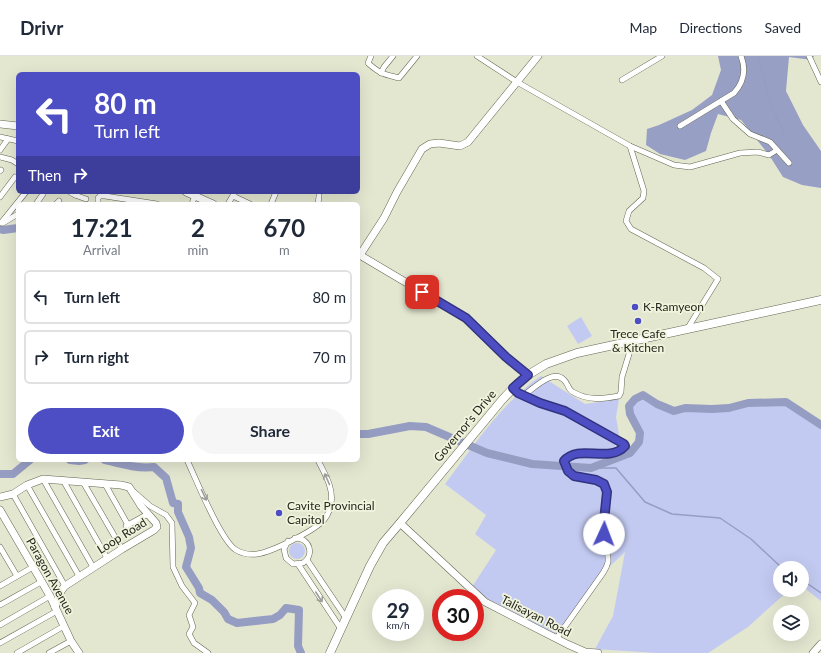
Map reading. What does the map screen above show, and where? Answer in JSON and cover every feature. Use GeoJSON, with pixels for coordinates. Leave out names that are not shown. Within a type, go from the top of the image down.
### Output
{"type":"FeatureCollection","features":[{"type":"Feature","properties":{"kind":"main road"},"geometry":{"type":"LineString","coordinates":[[360,254],[384,218],[422,149],[430,144],[439,143],[460,146],[468,142],[538,56]]}},
{"type":"Feature","properties":{"kind":"main road"},"geometry":{"type":"LineString","coordinates":[[0,124],[16,126]]}},
{"type":"Feature","properties":{"kind":"main road"},"geometry":{"type":"LineString","coordinates":[[197,194],[210,202]]}},
{"type":"Feature","properties":{"kind":"main road"},"geometry":{"type":"LineString","coordinates":[[360,256],[461,315],[474,325],[506,357],[528,375]]}},
{"type":"Feature","properties":{"kind":"main road","name":"Governor's Drive"},"geometry":{"type":"LineString","coordinates":[[330,653],[376,556],[387,538],[513,388],[528,375],[546,364],[565,357],[821,300]]}},
{"type":"Feature","properties":{"kind":"main road"},"geometry":{"type":"LineString","coordinates":[[0,497],[13,494],[27,485],[43,478],[122,485],[129,488]]}},
{"type":"Feature","properties":{"kind":"main road","name":"Loop Road"},"geometry":{"type":"LineString","coordinates":[[56,609],[61,591],[65,586],[156,528],[156,523],[129,488]]}},
{"type":"Feature","properties":{"kind":"main road","name":"Paragon Avenue"},"geometry":{"type":"LineString","coordinates":[[0,510],[50,596],[71,640],[79,653]]}},
{"type":"Feature","properties":{"kind":"main road","name":"Talisayan Road"},"geometry":{"type":"LineString","coordinates":[[400,523],[485,602],[556,639],[582,650],[598,653]]}},
{"type":"Feature","properties":{"kind":"main road"},"geometry":{"type":"LineString","coordinates":[[814,653],[821,644]]}},
{"type":"Feature","properties":{"kind":"street"},"geometry":{"type":"LineString","coordinates":[[371,56],[368,63],[381,74],[399,78],[417,56]]}},
{"type":"Feature","properties":{"kind":"street"},"geometry":{"type":"LineString","coordinates":[[381,74],[384,67],[393,56]]}},
{"type":"Feature","properties":{"kind":"street"},"geometry":{"type":"LineString","coordinates":[[476,56],[517,82],[630,146],[674,165],[690,167],[740,153],[758,152],[769,155],[777,150]]}},
{"type":"Feature","properties":{"kind":"street"},"geometry":{"type":"LineString","coordinates":[[622,80],[662,56]]}},
{"type":"Feature","properties":{"kind":"street"},"geometry":{"type":"LineString","coordinates":[[680,126],[734,93],[739,88],[744,73],[744,65],[741,56]]}},
{"type":"Feature","properties":{"kind":"street"},"geometry":{"type":"LineString","coordinates":[[810,56],[821,82]]}},
{"type":"Feature","properties":{"kind":"street"},"geometry":{"type":"LineString","coordinates":[[721,101],[733,120],[750,134],[770,142],[789,163]]}},
{"type":"Feature","properties":{"kind":"street"},"geometry":{"type":"LineString","coordinates":[[0,137],[16,141]]}},
{"type":"Feature","properties":{"kind":"street"},"geometry":{"type":"LineString","coordinates":[[0,150],[8,139]]}},
{"type":"Feature","properties":{"kind":"street"},"geometry":{"type":"LineString","coordinates":[[630,146],[644,191],[643,198],[629,211],[626,221],[631,229],[704,268],[718,279],[689,326],[690,329]]}},
{"type":"Feature","properties":{"kind":"street"},"geometry":{"type":"LineString","coordinates":[[0,156],[16,163]]}},
{"type":"Feature","properties":{"kind":"street"},"geometry":{"type":"LineString","coordinates":[[0,197],[15,177]]}},
{"type":"Feature","properties":{"kind":"street"},"geometry":{"type":"LineString","coordinates":[[18,202],[24,194]]}},
{"type":"Feature","properties":{"kind":"street"},"geometry":{"type":"LineString","coordinates":[[37,202],[43,194]]}},
{"type":"Feature","properties":{"kind":"street"},"geometry":{"type":"LineString","coordinates":[[77,194],[86,200]]}},
{"type":"Feature","properties":{"kind":"street"},"geometry":{"type":"LineString","coordinates":[[234,194],[247,202]]}},
{"type":"Feature","properties":{"kind":"street"},"geometry":{"type":"LineString","coordinates":[[98,202],[98,198],[100,196],[105,196],[139,202]]}},
{"type":"Feature","properties":{"kind":"street"},"geometry":{"type":"LineString","coordinates":[[318,202],[319,196]]}},
{"type":"Feature","properties":{"kind":"street"},"geometry":{"type":"LineString","coordinates":[[0,223],[16,204]]}},
{"type":"Feature","properties":{"kind":"street"},"geometry":{"type":"LineString","coordinates":[[0,223],[4,223],[16,215]]}},
{"type":"Feature","properties":{"kind":"street"},"geometry":{"type":"LineString","coordinates":[[524,395],[550,377],[564,379],[572,392],[590,399],[619,396],[621,392],[622,377],[633,341]]}},
{"type":"Feature","properties":{"kind":"street"},"geometry":{"type":"LineString","coordinates":[[513,388],[540,403],[565,411],[619,440],[625,446],[621,450],[614,453],[573,454],[564,461],[568,471],[574,476],[596,480],[604,484],[607,492],[604,534],[608,563],[556,639]]}},
{"type":"Feature","properties":{"kind":"street"},"geometry":{"type":"LineString","coordinates":[[188,462],[222,532],[230,545],[240,552],[251,554],[262,553],[273,549],[312,529],[326,516],[332,499],[330,485],[319,462]]}},
{"type":"Feature","properties":{"kind":"street"},"geometry":{"type":"LineString","coordinates":[[43,478],[93,567]]}},
{"type":"Feature","properties":{"kind":"street"},"geometry":{"type":"LineString","coordinates":[[63,480],[107,558]]}},
{"type":"Feature","properties":{"kind":"street"},"geometry":{"type":"LineString","coordinates":[[83,482],[122,549]]}},
{"type":"Feature","properties":{"kind":"street"},"geometry":{"type":"LineString","coordinates":[[105,484],[126,526],[148,514]]}},
{"type":"Feature","properties":{"kind":"street"},"geometry":{"type":"LineString","coordinates":[[27,485],[79,576]]}},
{"type":"Feature","properties":{"kind":"street"},"geometry":{"type":"LineString","coordinates":[[129,488],[150,506],[166,515],[172,523],[173,567],[182,586],[195,604],[189,615],[193,627],[189,634],[194,643],[208,653]]}},
{"type":"Feature","properties":{"kind":"street"},"geometry":{"type":"LineString","coordinates":[[13,494],[65,586]]}},
{"type":"Feature","properties":{"kind":"street"},"geometry":{"type":"LineString","coordinates":[[273,549],[279,550],[290,562],[298,564],[306,560],[310,552],[307,536],[312,529]]}},
{"type":"Feature","properties":{"kind":"street"},"geometry":{"type":"LineString","coordinates":[[285,556],[284,548],[290,540],[301,539],[308,544]]}},
{"type":"Feature","properties":{"kind":"street"},"geometry":{"type":"LineString","coordinates":[[0,547],[17,576]]}},
{"type":"Feature","properties":{"kind":"street"},"geometry":{"type":"LineString","coordinates":[[306,560],[346,618]]}},
{"type":"Feature","properties":{"kind":"street"},"geometry":{"type":"LineString","coordinates":[[298,564],[341,629]]}},
{"type":"Feature","properties":{"kind":"street"},"geometry":{"type":"LineString","coordinates":[[1,583],[33,567]]}},
{"type":"Feature","properties":{"kind":"street"},"geometry":{"type":"LineString","coordinates":[[0,605],[41,582]]}},
{"type":"Feature","properties":{"kind":"street"},"geometry":{"type":"LineString","coordinates":[[0,625],[50,596]]}},
{"type":"Feature","properties":{"kind":"street"},"geometry":{"type":"LineString","coordinates":[[0,643],[56,609]]}},
{"type":"Feature","properties":{"kind":"street"},"geometry":{"type":"LineString","coordinates":[[17,653],[64,626]]}},
{"type":"Feature","properties":{"kind":"street"},"geometry":{"type":"LineString","coordinates":[[49,653],[71,640]]}},
{"type":"Feature","properties":{"kind":"shaded area"},"geometry":{"type":"Polygon","coordinates":[[[718,56],[814,56],[812,60],[789,57],[786,91],[803,125],[821,151],[821,188],[802,185],[783,177],[769,155],[741,120],[718,114],[706,151],[685,160],[660,154],[646,145],[647,129],[692,110],[712,95],[721,70],[718,56]]]}},
{"type":"Feature","properties":{"kind":"shaded area"},"geometry":{"type":"Polygon","coordinates":[[[581,317],[592,336],[578,344],[567,326],[581,317]]]}},
{"type":"Feature","properties":{"kind":"shaded area"},"geometry":{"type":"Polygon","coordinates":[[[541,376],[585,404],[619,399],[616,417],[619,434],[614,449],[606,463],[630,453],[639,442],[640,433],[630,414],[629,406],[635,399],[643,395],[657,404],[674,411],[685,408],[729,408],[748,403],[786,402],[821,425],[821,601],[809,592],[809,561],[773,561],[773,597],[781,597],[748,627],[708,653],[656,653],[595,649],[613,616],[625,552],[608,568],[560,636],[484,597],[484,589],[474,589],[472,587],[496,550],[475,534],[486,515],[445,484],[489,426],[513,399],[541,376]]]}},
{"type":"Feature","properties":{"kind":"shaded area"},"geometry":{"type":"Polygon","coordinates":[[[294,543],[300,543],[305,548],[303,557],[300,559],[294,559],[289,554],[289,548],[294,543]]]}},
{"type":"Feature","properties":{"kind":"waterway"},"geometry":{"type":"LineString","coordinates":[[758,56],[770,102],[784,133]]}},
{"type":"Feature","properties":{"kind":"waterway"},"geometry":{"type":"LineString","coordinates":[[0,229],[16,228]]}},
{"type":"Feature","properties":{"kind":"waterway"},"geometry":{"type":"LineString","coordinates":[[360,434],[368,434],[410,426],[426,427],[487,453],[532,464],[591,468],[630,453],[639,442],[640,433],[630,414],[629,406],[635,399],[643,395],[657,404],[674,411],[685,408],[729,408],[748,403],[786,402],[821,425]]}},
{"type":"Feature","properties":{"kind":"waterway"},"geometry":{"type":"LineString","coordinates":[[0,474],[13,474],[28,462]]}},
{"type":"Feature","properties":{"kind":"waterway"},"geometry":{"type":"LineString","coordinates":[[114,462],[135,467],[154,467],[166,478],[173,503],[178,504],[178,512],[189,537],[191,548],[186,567],[199,588],[200,593],[212,600],[224,612],[228,619],[237,623],[273,619],[280,615],[286,608],[299,610],[298,646],[301,653]]}},
{"type":"Feature","properties":{"kind":"waterway"},"geometry":{"type":"LineString","coordinates":[[591,468],[616,468],[645,502],[672,514],[720,518],[751,539],[775,561]]}},
{"type":"Feature","properties":{"kind":"waterway"},"geometry":{"type":"LineString","coordinates":[[809,585],[821,593]]}},
{"type":"Feature","properties":{"kind":"place","name":"K-Ramyeon"},"geometry":{"type":"Point","coordinates":[635,307]}},
{"type":"Feature","properties":{"kind":"place","name":"Trece Cafe & Kitchen"},"geometry":{"type":"Point","coordinates":[638,321]}},
{"type":"Feature","properties":{"kind":"place","name":"Cavite Provincial Capitol"},"geometry":{"type":"Point","coordinates":[279,513]}},
{"type":"Feature","properties":{"kind":"route"},"geometry":{"type":"LineString","coordinates":[[422,292],[466,318],[498,350],[528,375],[513,388],[518,393],[540,403],[565,411],[624,444],[625,446],[621,450],[614,453],[573,454],[567,457],[564,461],[568,471],[574,476],[596,480],[604,484],[607,492],[604,534]]}}]}
